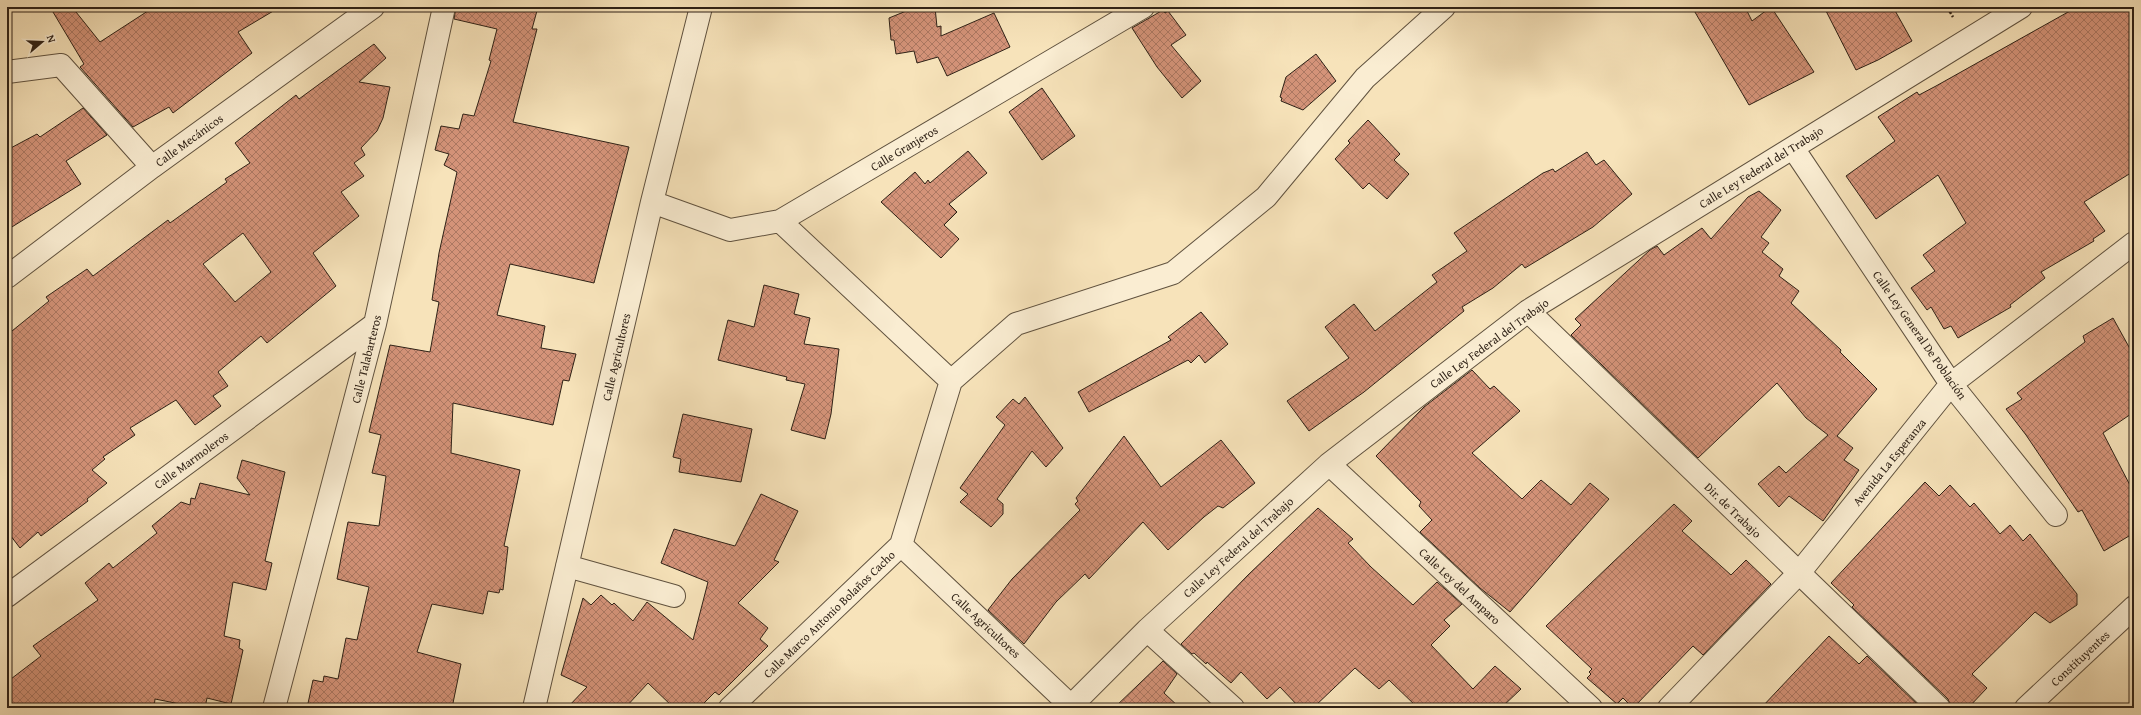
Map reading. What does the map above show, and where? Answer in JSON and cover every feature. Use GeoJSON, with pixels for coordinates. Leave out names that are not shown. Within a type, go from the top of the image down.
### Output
{"type":"FeatureCollection","features":[{"type":"Feature","properties":{"kind":"street","name":"Calle Mecánicos"},"geometry":{"type":"LineString","coordinates":[[7,277],[152,167],[373,7]]}},
{"type":"Feature","properties":{"kind":"street","name":"Calle Talabarteros"},"geometry":{"type":"LineString","coordinates":[[274,708],[375,324],[444,7]]}},
{"type":"Feature","properties":{"kind":"street","name":"Calle Agricultores"},"geometry":{"type":"LineString","coordinates":[[534,708],[652,202],[701,7]]}},
{"type":"Feature","properties":{"kind":"street","name":"Calle Granjeros"},"geometry":{"type":"LineString","coordinates":[[652,202],[730,230],[780,221],[1143,7]]}},
{"type":"Feature","properties":{"kind":"street"},"geometry":{"type":"LineString","coordinates":[[780,221],[951,381],[1016,324],[1173,273],[1266,197],[1365,78],[1444,7]]}},
{"type":"Feature","properties":{"kind":"street","name":"Calle Ley Federal del Trabajo"},"geometry":{"type":"LineString","coordinates":[[1070,707],[1147,630],[1329,464],[1528,311],[2021,7]]}},
{"type":"Feature","properties":{"kind":"street"},"geometry":{"type":"LineString","coordinates":[[7,72],[61,65],[152,167]]}},
{"type":"Feature","properties":{"kind":"street","name":"Calle Ley General De Población"},"geometry":{"type":"LineString","coordinates":[[1793,148],[1951,384],[2056,515]]}},
{"type":"Feature","properties":{"kind":"street","name":"Avenida La Esperanza"},"geometry":{"type":"LineString","coordinates":[[1669,708],[1799,573],[1951,384],[2134,243]]}},
{"type":"Feature","properties":{"kind":"street","name":"Dir. de Trabajo"},"geometry":{"type":"LineString","coordinates":[[1528,311],[1939,708]]}},
{"type":"Feature","properties":{"kind":"street","name":"Calle Marmoleros"},"geometry":{"type":"LineString","coordinates":[[7,596],[375,324]]}},
{"type":"Feature","properties":{"kind":"street","name":"Calle Marco Antonio Bolaños Cacho"},"geometry":{"type":"LineString","coordinates":[[730,708],[901,545],[951,381]]}},
{"type":"Feature","properties":{"kind":"street","name":"Calle Ley del Amparo"},"geometry":{"type":"LineString","coordinates":[[1329,464],[1591,708]]}},
{"type":"Feature","properties":{"kind":"street","name":"Calle Agricultores"},"geometry":{"type":"LineString","coordinates":[[901,545],[1070,707]]}},
{"type":"Feature","properties":{"kind":"street"},"geometry":{"type":"LineString","coordinates":[[567,566],[674,596]]}},
{"type":"Feature","properties":{"kind":"street","name":"Constituyentes"},"geometry":{"type":"LineString","coordinates":[[2026,708],[2134,607]]}},
{"type":"Feature","properties":{"kind":"street"},"geometry":{"type":"LineString","coordinates":[[1147,630],[1233,708]]}},
{"type":"Feature","properties":{"kind":"building"},"geometry":{"type":"Polygon","coordinates":[[[50,7],[72,7],[100,42],[154,7],[280,7],[238,32],[252,53],[173,113],[169,107],[133,127],[80,67],[84,64],[50,7]]]}},
{"type":"Feature","properties":{"kind":"building"},"geometry":{"type":"Polygon","coordinates":[[[456,7],[538,7],[532,29],[537,29],[513,122],[629,147],[594,283],[510,264],[497,315],[545,326],[541,348],[576,354],[569,381],[563,380],[553,425],[453,403],[451,453],[520,470],[504,546],[508,547],[503,590],[500,589],[499,593],[488,591],[483,614],[432,604],[417,652],[461,664],[452,708],[307,708],[313,680],[323,682],[324,676],[338,679],[346,638],[357,640],[369,587],[337,579],[348,522],[379,526],[386,476],[372,473],[381,435],[369,432],[390,345],[430,352],[439,302],[432,300],[439,253],[457,172],[444,165],[449,154],[435,150],[441,126],[459,129],[463,114],[474,116],[491,61],[489,60],[497,29],[454,19],[456,7]]]}},
{"type":"Feature","properties":{"kind":"building"},"geometry":{"type":"Polygon","coordinates":[[[916,7],[935,7],[937,27],[941,26],[941,36],[994,13],[1010,47],[947,76],[938,57],[917,63],[914,51],[896,54],[894,40],[891,40],[889,18],[916,7]]]}},
{"type":"Feature","properties":{"kind":"building"},"geometry":{"type":"Polygon","coordinates":[[[1692,7],[1745,7],[1752,21],[1771,7],[1814,72],[1749,105],[1692,7]]]}},
{"type":"Feature","properties":{"kind":"building"},"geometry":{"type":"Polygon","coordinates":[[[1824,7],[1893,7],[1912,41],[1878,60],[1856,70],[1824,7]]]}},
{"type":"Feature","properties":{"kind":"building"},"geometry":{"type":"Polygon","coordinates":[[[2077,7],[2134,7],[2134,171],[2084,202],[2105,231],[2093,239],[2094,241],[2041,272],[2045,278],[2010,305],[2011,307],[1958,338],[1951,326],[1944,329],[1931,307],[1927,310],[1911,288],[1935,271],[1923,255],[1966,223],[1938,175],[1876,219],[1846,176],[1895,141],[1878,117],[1917,92],[1919,95],[1936,86],[2077,7]]]}},
{"type":"Feature","properties":{"kind":"building"},"geometry":{"type":"Polygon","coordinates":[[[1163,10],[1165,13],[1168,11],[1186,35],[1171,45],[1201,81],[1182,98],[1157,67],[1132,28],[1163,10]]]}},
{"type":"Feature","properties":{"kind":"building"},"geometry":{"type":"Polygon","coordinates":[[[374,44],[386,58],[359,82],[390,87],[383,118],[377,131],[361,148],[365,155],[354,163],[364,176],[341,192],[359,216],[313,253],[336,286],[267,343],[261,336],[218,372],[228,386],[213,396],[221,406],[195,425],[176,400],[130,428],[135,435],[103,457],[105,459],[92,470],[107,483],[87,499],[88,501],[41,536],[38,532],[20,548],[7,531],[7,335],[49,301],[46,297],[87,269],[93,276],[168,220],[170,223],[227,182],[225,179],[250,163],[235,143],[296,95],[299,99],[374,44]],[[243,233],[203,264],[235,302],[271,272],[243,233]]]}},
{"type":"Feature","properties":{"kind":"building"},"geometry":{"type":"Polygon","coordinates":[[[1316,54],[1336,81],[1303,110],[1281,101],[1282,98],[1280,97],[1286,77],[1316,54]]]}},
{"type":"Feature","properties":{"kind":"building"},"geometry":{"type":"Polygon","coordinates":[[[1042,88],[1075,136],[1042,160],[1009,112],[1042,88]]]}},
{"type":"Feature","properties":{"kind":"building"},"geometry":{"type":"Polygon","coordinates":[[[83,108],[107,135],[66,161],[81,184],[7,230],[7,150],[37,134],[40,137],[83,108]]]}},
{"type":"Feature","properties":{"kind":"building"},"geometry":{"type":"Polygon","coordinates":[[[1368,120],[1400,154],[1394,160],[1409,174],[1387,199],[1369,183],[1363,189],[1335,159],[1350,143],[1348,141],[1368,120]]]}},
{"type":"Feature","properties":{"kind":"building"},"geometry":{"type":"Polygon","coordinates":[[[968,151],[987,173],[949,204],[957,212],[944,225],[959,239],[941,258],[881,202],[915,172],[925,184],[928,180],[930,183],[968,151]]]}},
{"type":"Feature","properties":{"kind":"building"},"geometry":{"type":"Polygon","coordinates":[[[1587,152],[1596,165],[1604,160],[1632,194],[1593,227],[1525,268],[1522,264],[1493,288],[1462,307],[1464,311],[1364,392],[1309,431],[1287,401],[1349,358],[1325,327],[1354,304],[1375,331],[1437,282],[1432,275],[1467,251],[1454,233],[1543,173],[1553,169],[1555,172],[1587,152]]]}},
{"type":"Feature","properties":{"kind":"building"},"geometry":{"type":"Polygon","coordinates":[[[1759,191],[1781,210],[1761,237],[1769,243],[1762,252],[1783,269],[1779,276],[1799,291],[1791,303],[1841,350],[1840,352],[1877,389],[1837,436],[1853,448],[1844,460],[1859,470],[1823,521],[1789,496],[1779,507],[1758,484],[1779,466],[1786,473],[1828,435],[1806,418],[1777,383],[1698,458],[1571,335],[1581,325],[1575,319],[1650,250],[1657,246],[1664,255],[1702,228],[1711,239],[1748,197],[1759,191]]]}},
{"type":"Feature","properties":{"kind":"building"},"geometry":{"type":"Polygon","coordinates":[[[764,285],[799,294],[794,314],[810,318],[804,344],[839,349],[831,414],[825,439],[791,430],[805,384],[786,380],[787,377],[718,360],[728,320],[754,327],[764,285]]]}},
{"type":"Feature","properties":{"kind":"building"},"geometry":{"type":"Polygon","coordinates":[[[1201,312],[1228,344],[1205,363],[1199,355],[1191,363],[1188,360],[1089,412],[1078,392],[1171,340],[1168,337],[1201,312]]]}},
{"type":"Feature","properties":{"kind":"building"},"geometry":{"type":"Polygon","coordinates":[[[2113,318],[2134,356],[2134,412],[2103,433],[2134,493],[2134,533],[2104,551],[2082,510],[2078,512],[2026,435],[2006,409],[2022,399],[2017,393],[2085,342],[2083,336],[2113,318]]]}},
{"type":"Feature","properties":{"kind":"building"},"geometry":{"type":"Polygon","coordinates":[[[1472,370],[1490,389],[1494,386],[1520,411],[1472,453],[1522,499],[1541,480],[1571,505],[1590,483],[1609,499],[1510,612],[1480,588],[1420,532],[1432,520],[1419,506],[1421,502],[1376,456],[1424,407],[1472,370]]]}},
{"type":"Feature","properties":{"kind":"building"},"geometry":{"type":"Polygon","coordinates":[[[1025,397],[1063,448],[1046,467],[1032,451],[997,499],[1003,504],[1003,514],[991,527],[960,502],[968,494],[960,488],[1005,425],[996,417],[1013,399],[1019,404],[1025,397]]]}},
{"type":"Feature","properties":{"kind":"building"},"geometry":{"type":"Polygon","coordinates":[[[683,414],[752,429],[741,482],[679,472],[681,459],[673,457],[683,414]]]}},
{"type":"Feature","properties":{"kind":"building"},"geometry":{"type":"Polygon","coordinates":[[[1124,436],[1161,487],[1221,440],[1255,483],[1223,508],[1218,506],[1168,550],[1143,522],[1089,579],[1085,574],[1056,602],[1024,644],[988,610],[1012,579],[1080,510],[1075,504],[1078,501],[1076,498],[1124,436]]]}},
{"type":"Feature","properties":{"kind":"building"},"geometry":{"type":"Polygon","coordinates":[[[242,460],[285,472],[265,561],[272,563],[266,590],[233,582],[224,636],[240,640],[239,648],[243,650],[231,704],[207,698],[205,708],[155,699],[154,708],[7,708],[7,682],[41,656],[33,646],[98,600],[85,583],[109,563],[113,568],[157,533],[152,526],[181,502],[190,505],[191,498],[195,499],[200,483],[250,495],[237,478],[242,460]]]}},
{"type":"Feature","properties":{"kind":"building"},"geometry":{"type":"Polygon","coordinates":[[[1925,482],[1939,496],[1950,485],[1970,507],[1974,503],[2000,534],[2010,525],[2023,541],[2030,534],[2077,594],[2077,605],[2050,623],[2035,612],[1972,674],[1987,688],[1968,708],[1951,708],[1948,699],[1852,607],[1854,605],[1831,583],[1925,482]]]}},
{"type":"Feature","properties":{"kind":"building"},"geometry":{"type":"Polygon","coordinates":[[[761,494],[798,511],[774,560],[779,562],[738,603],[768,628],[760,639],[768,646],[719,695],[715,692],[699,708],[674,708],[648,683],[625,708],[567,708],[587,687],[561,675],[583,598],[591,605],[601,595],[612,605],[614,603],[633,621],[647,602],[693,640],[708,582],[661,563],[674,529],[735,546],[761,494]]]}},
{"type":"Feature","properties":{"kind":"building"},"geometry":{"type":"Polygon","coordinates":[[[1674,504],[1692,521],[1682,531],[1731,575],[1746,560],[1771,584],[1703,655],[1693,646],[1633,708],[1623,698],[1617,704],[1587,678],[1591,674],[1589,672],[1592,669],[1546,626],[1674,504]]]}},
{"type":"Feature","properties":{"kind":"building"},"geometry":{"type":"Polygon","coordinates":[[[1318,508],[1353,539],[1348,543],[1371,567],[1413,605],[1437,582],[1462,604],[1444,620],[1450,626],[1431,645],[1473,689],[1495,666],[1521,689],[1501,708],[1418,708],[1389,680],[1379,689],[1355,668],[1313,708],[1300,708],[1280,687],[1267,699],[1241,672],[1231,683],[1207,662],[1206,664],[1181,644],[1248,575],[1318,508]]]}},
{"type":"Feature","properties":{"kind":"building"},"geometry":{"type":"Polygon","coordinates":[[[1829,636],[1859,664],[1867,656],[1921,708],[1761,708],[1829,636]]]}},
{"type":"Feature","properties":{"kind":"building"},"geometry":{"type":"Polygon","coordinates":[[[1163,661],[1177,674],[1164,693],[1180,708],[1114,708],[1163,661]]]}}]}
